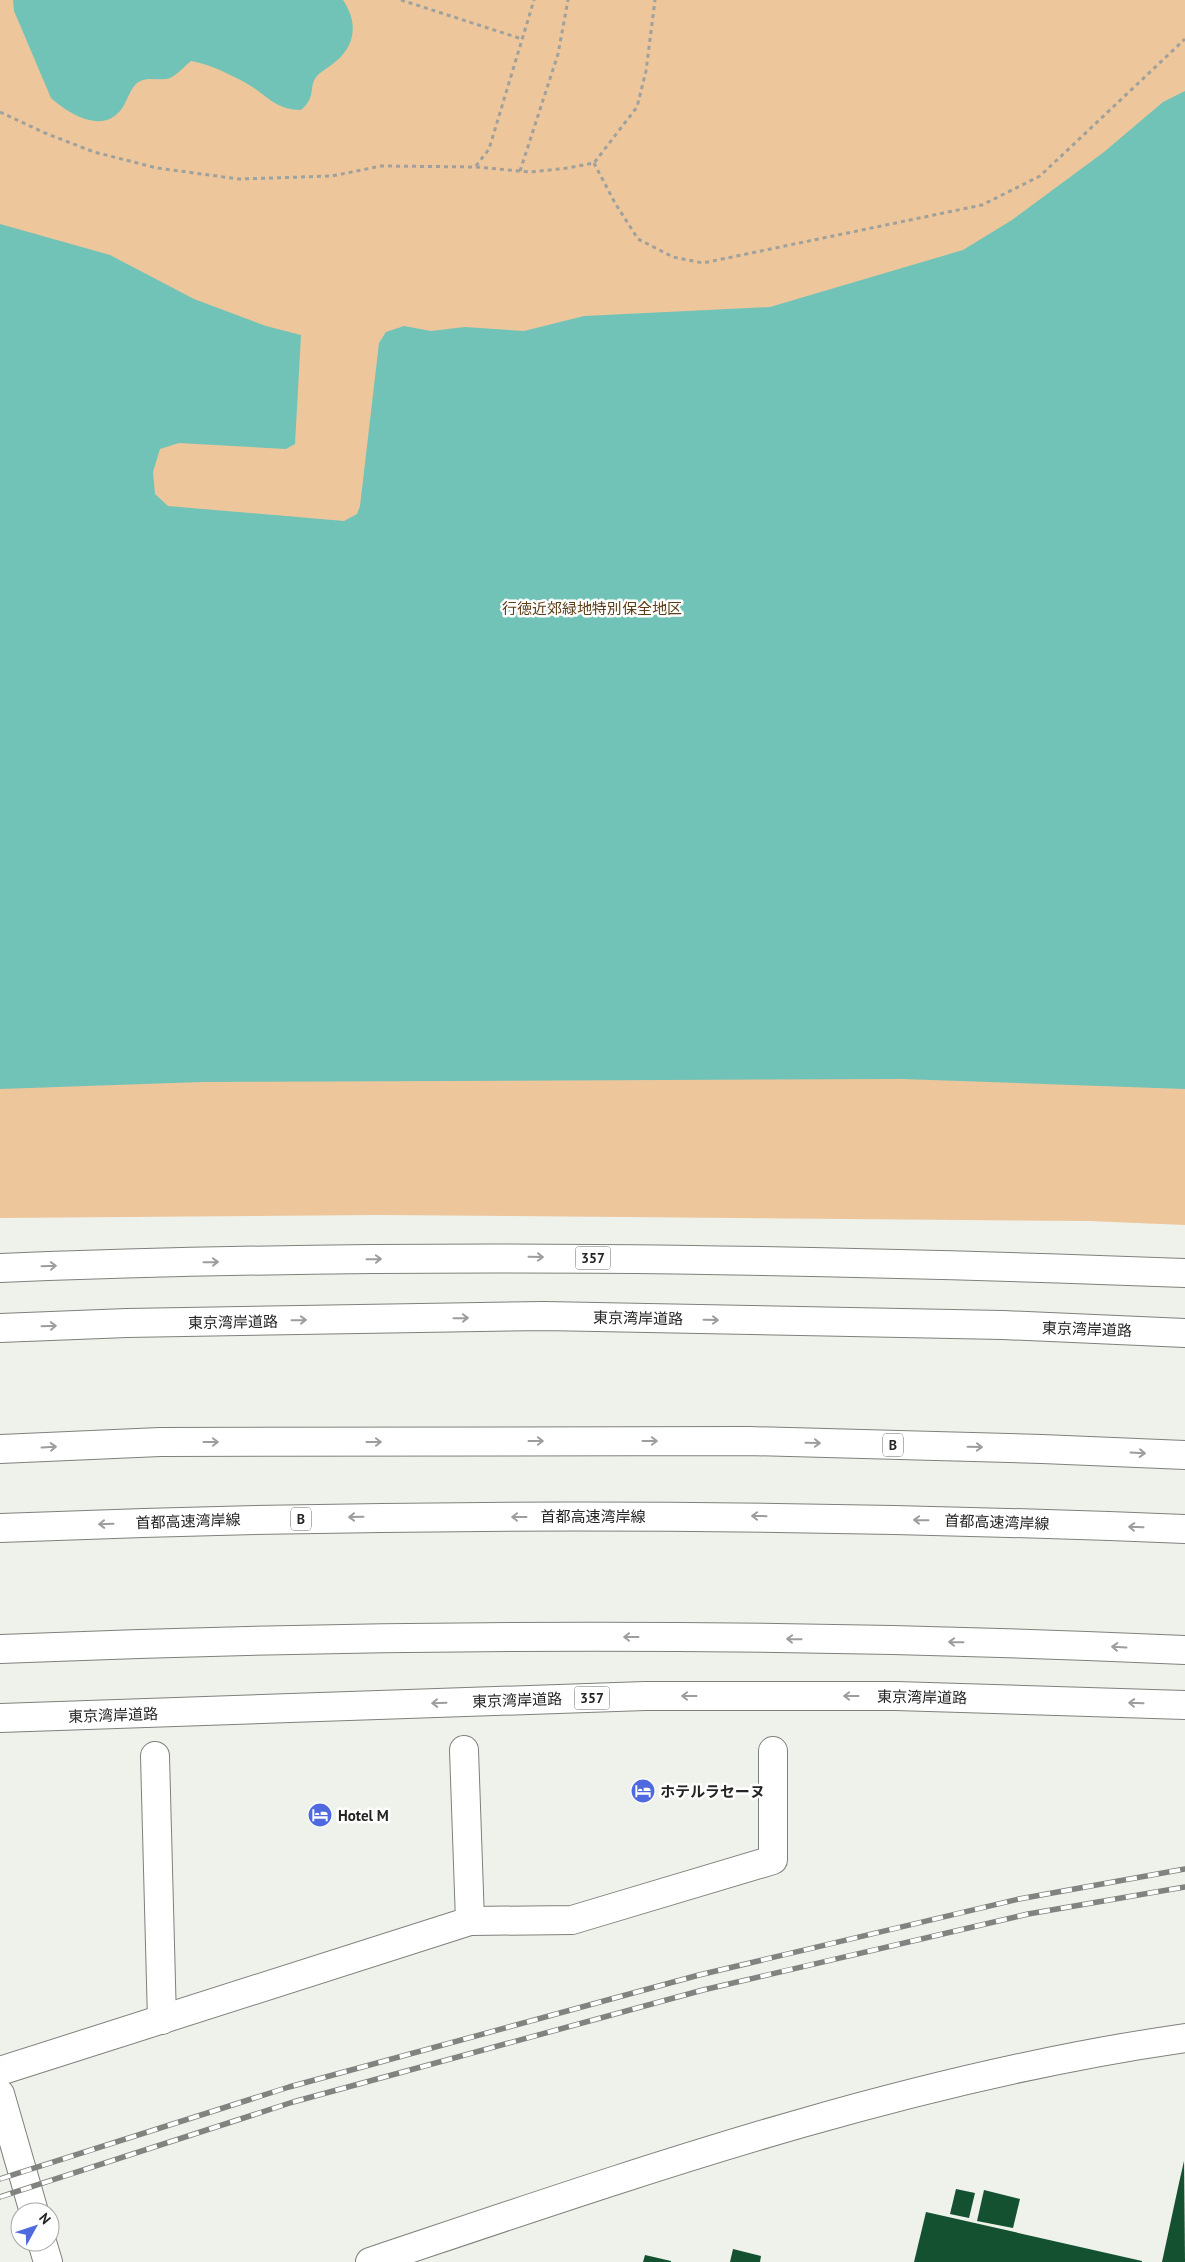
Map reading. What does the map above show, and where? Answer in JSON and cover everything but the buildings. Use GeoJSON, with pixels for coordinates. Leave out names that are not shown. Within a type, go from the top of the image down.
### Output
{"type":"FeatureCollection","features":[{"type":"Feature","properties":{"kind":"main road","name":"357"},"geometry":{"type":"LineString","coordinates":[[0,1268],[122,1263],[510,1257],[824,1261],[1185,1273]]}},
{"type":"Feature","properties":{"kind":"main road","name":"東京湾岸道路"},"geometry":{"type":"LineString","coordinates":[[0,1328],[137,1323],[544,1316],[1002,1326],[1185,1333]]}},
{"type":"Feature","properties":{"kind":"main road","name":"B"},"geometry":{"type":"LineString","coordinates":[[0,1449],[160,1442],[602,1441],[778,1442],[1042,1448],[1185,1455]]}},
{"type":"Feature","properties":{"kind":"main road","name":"首都高速湾岸線"},"geometry":{"type":"LineString","coordinates":[[0,1528],[372,1517],[760,1516],[945,1520],[1185,1529]]}},
{"type":"Feature","properties":{"kind":"main road"},"geometry":{"type":"LineString","coordinates":[[0,1649],[196,1641],[462,1637],[696,1637],[1043,1644],[1185,1650]]}},
{"type":"Feature","properties":{"kind":"main road","name":"東京湾岸道路"},"geometry":{"type":"LineString","coordinates":[[0,1718],[645,1696],[906,1696],[1185,1705]]}},
{"type":"Feature","properties":{"kind":"main road"},"geometry":{"type":"LineString","coordinates":[[464,1750],[470,1921]]}},
{"type":"Feature","properties":{"kind":"main road"},"geometry":{"type":"LineString","coordinates":[[0,2071],[470,1921],[572,1920],[773,1860],[773,1751]]}},
{"type":"Feature","properties":{"kind":"main road"},"geometry":{"type":"LineString","coordinates":[[155,1756],[162,2020]]}},
{"type":"Feature","properties":{"kind":"main road"},"geometry":{"type":"LineString","coordinates":[[370,2262],[712,2150],[948,2083],[1131,2045],[1185,2038]]}},
{"type":"Feature","properties":{"kind":"main road"},"geometry":{"type":"LineString","coordinates":[[0,2094],[31,2202]]}},
{"type":"Feature","properties":{"kind":"path"},"geometry":{"type":"LineString","coordinates":[[401,0],[522,39]]}},
{"type":"Feature","properties":{"kind":"path"},"geometry":{"type":"LineString","coordinates":[[476,167],[489,149],[534,0]]}},
{"type":"Feature","properties":{"kind":"path"},"geometry":{"type":"LineString","coordinates":[[520,171],[558,54],[568,0]]}},
{"type":"Feature","properties":{"kind":"path"},"geometry":{"type":"LineString","coordinates":[[0,112],[45,133],[94,152],[157,168],[239,179],[332,176],[381,166],[476,167],[520,171],[568,168],[594,163],[637,107],[646,71],[655,0]]}},
{"type":"Feature","properties":{"kind":"path"},"geometry":{"type":"LineString","coordinates":[[594,163],[615,203],[638,239],[673,257],[703,264],[982,205],[1040,176],[1185,39]]}},
{"type":"Feature","properties":{"kind":"green space","name":"行徳近郊緑地特別保全地区"},"geometry":{"type":"Polygon","coordinates":[[[0,0],[1185,0],[1185,1225],[1089,1221],[379,1215],[0,1218],[0,0]]]}},
{"type":"Feature","properties":{"kind":"water"},"geometry":{"type":"Polygon","coordinates":[[[13,0],[343,0],[348,8],[353,25],[351,41],[347,48],[333,64],[314,80],[309,101],[301,110],[278,105],[233,76],[191,61],[170,78],[140,81],[133,87],[123,107],[117,114],[109,119],[92,121],[73,114],[51,98],[14,11],[13,0]]]}},
{"type":"Feature","properties":{"kind":"water","name":"行徳近郊緑地特別保全地区"},"geometry":{"type":"Polygon","coordinates":[[[1185,91],[1185,1089],[902,1079],[202,1082],[0,1089],[0,224],[110,255],[194,299],[266,326],[301,335],[295,444],[286,449],[179,443],[160,449],[153,472],[155,494],[168,506],[344,521],[357,514],[360,506],[379,343],[386,332],[404,326],[431,331],[465,327],[524,331],[584,316],[770,307],[963,250],[1012,220],[1104,152],[1163,102],[1185,91]]]}},
{"type":"Feature","properties":{"kind":"railway"},"geometry":{"type":"LineString","coordinates":[[0,2179],[289,2087],[699,1975],[1019,1899],[1185,1869]]}},
{"type":"Feature","properties":{"kind":"railway"},"geometry":{"type":"LineString","coordinates":[[0,2197],[293,2102],[703,1990],[1028,1914],[1185,1887]]}},
{"type":"Feature","properties":{"kind":"place","name":"ホテルラセーヌ"},"geometry":{"type":"Point","coordinates":[643,1791]}},
{"type":"Feature","properties":{"kind":"place","name":"Hotel M"},"geometry":{"type":"Point","coordinates":[320,1815]}}]}
